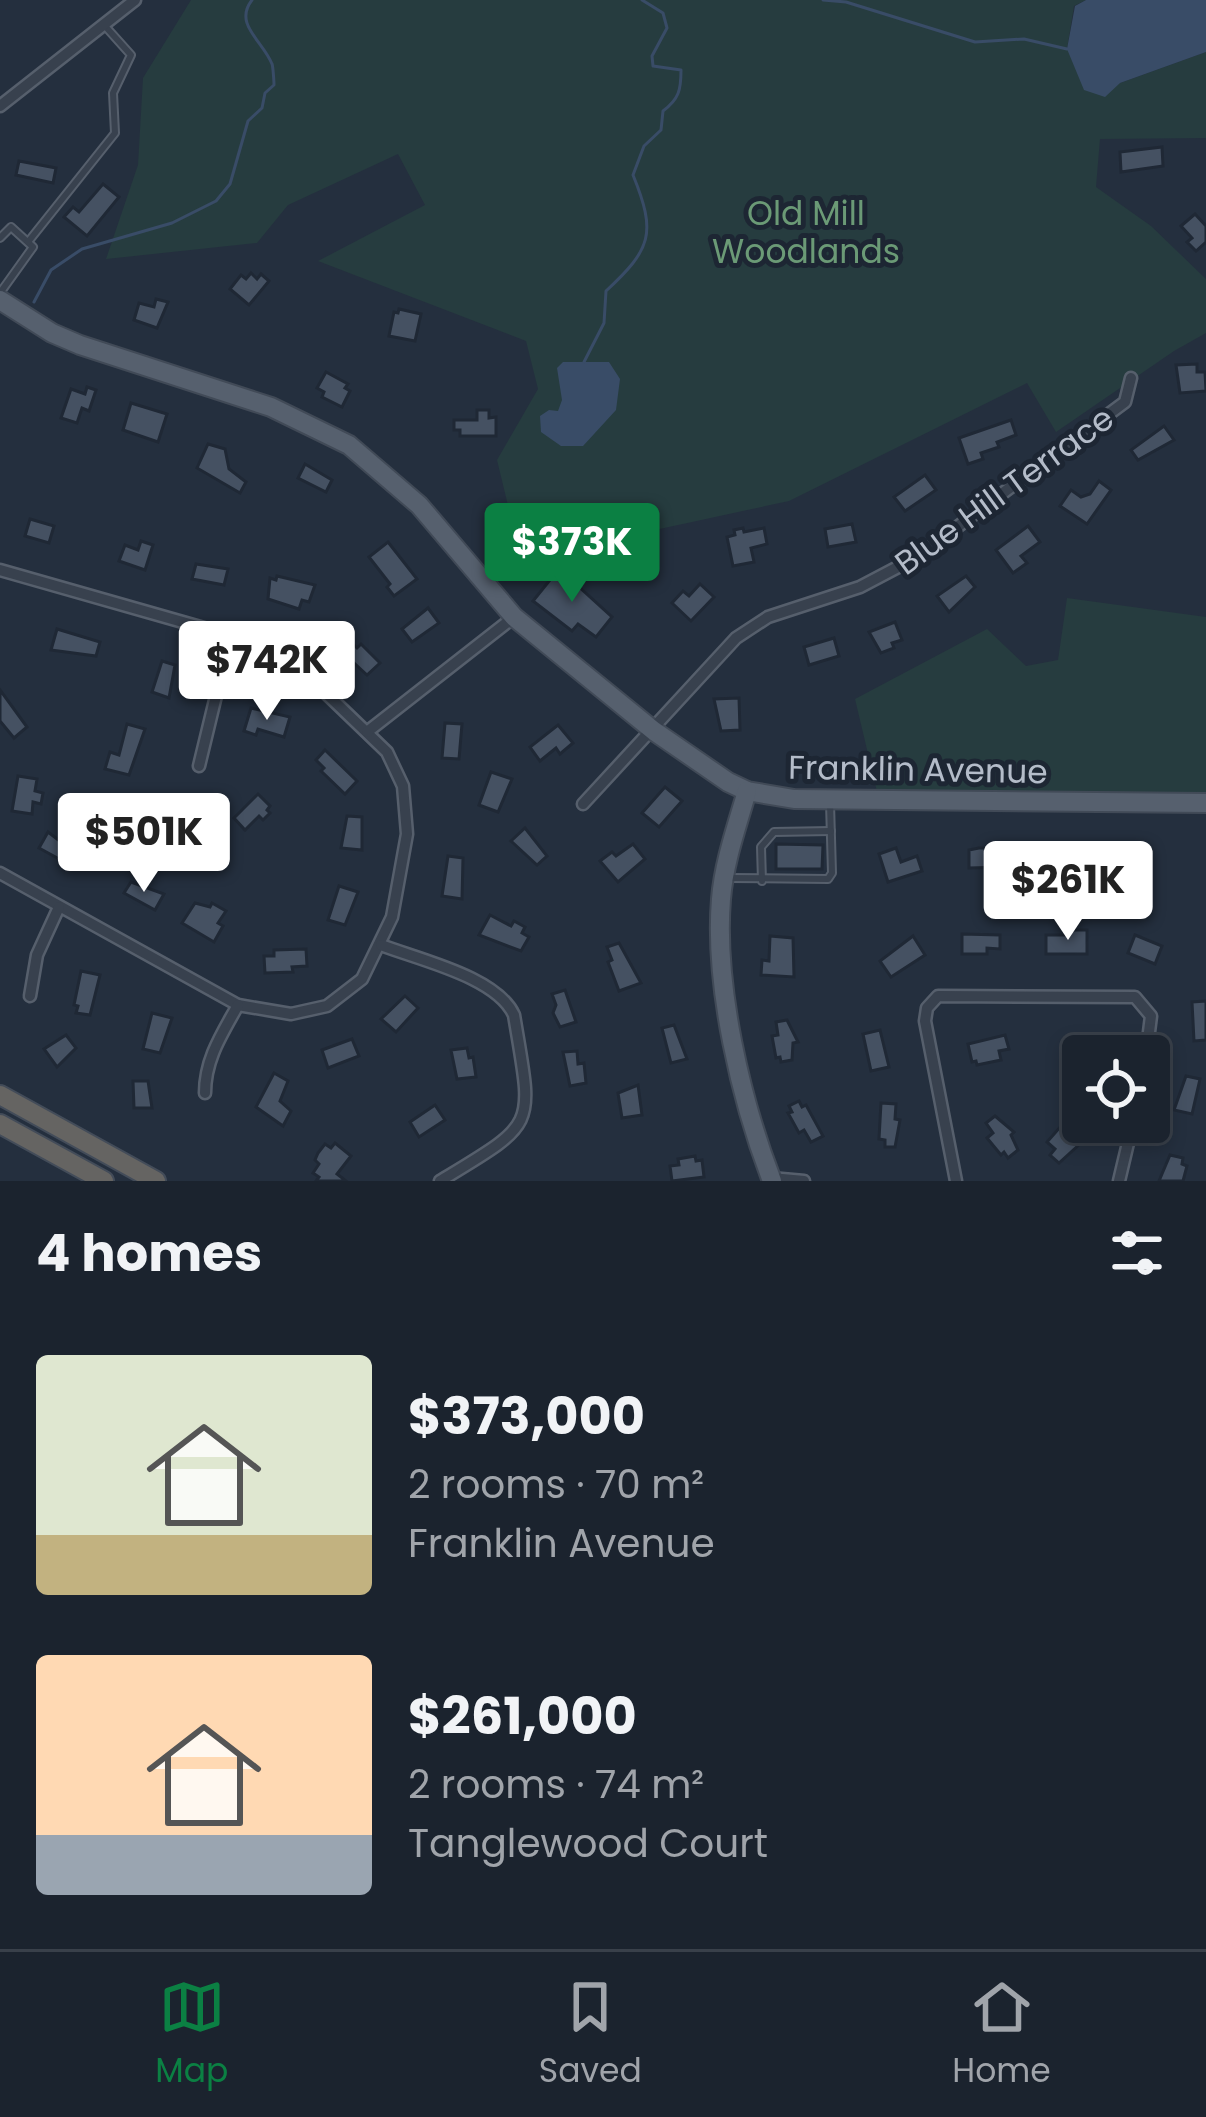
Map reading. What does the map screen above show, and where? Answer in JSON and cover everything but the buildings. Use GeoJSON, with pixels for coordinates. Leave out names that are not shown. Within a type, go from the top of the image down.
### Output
{"type":"FeatureCollection","features":[{"type":"Feature","properties":{"kind":"highway"},"geometry":{"type":"LineString","coordinates":[[0,1095],[156,1181]]}},
{"type":"Feature","properties":{"kind":"highway"},"geometry":{"type":"LineString","coordinates":[[0,1124],[104,1181]]}},
{"type":"Feature","properties":{"kind":"main road","name":"Franklin Avenue"},"geometry":{"type":"LineString","coordinates":[[0,297],[52,333],[80,345],[271,406],[349,445],[419,505],[514,617],[654,731],[709,771],[747,791],[794,799],[1206,803]]}},
{"type":"Feature","properties":{"kind":"main road"},"geometry":{"type":"LineString","coordinates":[[747,791],[724,878],[721,955],[739,1076],[771,1180]]}},
{"type":"Feature","properties":{"kind":"street"},"geometry":{"type":"LineString","coordinates":[[0,106],[135,0]]}},
{"type":"Feature","properties":{"kind":"street","name":"Blue Hill Terrace"},"geometry":{"type":"LineString","coordinates":[[584,804],[736,638],[768,617],[860,587],[917,557],[1125,402],[1130,378]]}},
{"type":"Feature","properties":{"kind":"street"},"geometry":{"type":"LineString","coordinates":[[0,570],[266,644],[292,658],[367,732],[397,769],[407,804],[404,862],[381,945],[362,979],[327,1006],[291,1014],[238,1005],[0,874]]}},
{"type":"Feature","properties":{"kind":"street"},"geometry":{"type":"LineString","coordinates":[[367,732],[514,617]]}},
{"type":"Feature","properties":{"kind":"street"},"geometry":{"type":"LineString","coordinates":[[199,766],[231,634]]}},
{"type":"Feature","properties":{"kind":"street"},"geometry":{"type":"LineString","coordinates":[[30,997],[37,955],[59,908]]}},
{"type":"Feature","properties":{"kind":"street"},"geometry":{"type":"LineString","coordinates":[[381,945],[491,988],[514,1015],[527,1095],[523,1119],[508,1139],[440,1181]]}},
{"type":"Feature","properties":{"kind":"street"},"geometry":{"type":"LineString","coordinates":[[956,1181],[925,1021],[927,1008],[938,996],[1135,997],[1151,1016],[1149,1035]]}},
{"type":"Feature","properties":{"kind":"street"},"geometry":{"type":"LineString","coordinates":[[205,1093],[211,1054],[238,1005]]}},
{"type":"Feature","properties":{"kind":"street"},"geometry":{"type":"LineString","coordinates":[[1119,1181],[1128,1143]]}},
{"type":"Feature","properties":{"kind":"street"},"geometry":{"type":"LineString","coordinates":[[771,1180],[804,1181]]}},
{"type":"Feature","properties":{"kind":"lane"},"geometry":{"type":"LineString","coordinates":[[28,242],[115,133],[113,93],[131,55],[104,25]]}},
{"type":"Feature","properties":{"kind":"lane"},"geometry":{"type":"LineString","coordinates":[[0,238],[11,226],[33,247],[0,297]]}},
{"type":"Feature","properties":{"kind":"lane"},"geometry":{"type":"LineString","coordinates":[[828,879],[832,873],[830,799]]}},
{"type":"Feature","properties":{"kind":"lane"},"geometry":{"type":"LineString","coordinates":[[762,881],[761,847],[774,832],[831,831]]}},
{"type":"Feature","properties":{"kind":"lane"},"geometry":{"type":"LineString","coordinates":[[794,881],[806,872]]}},
{"type":"Feature","properties":{"kind":"lane"},"geometry":{"type":"LineString","coordinates":[[816,872],[828,879]]}},
{"type":"Feature","properties":{"kind":"lane"},"geometry":{"type":"LineString","coordinates":[[724,878],[828,879]]}},
{"type":"Feature","properties":{"kind":"green space","name":"Old Mill Woodlands"},"geometry":{"type":"Polygon","coordinates":[[[191,0],[1086,0],[1074,6],[1067,49],[1120,83],[1206,52],[1206,138],[1100,139],[1096,187],[1151,226],[1206,279],[1206,333],[1056,432],[1027,383],[789,501],[521,559],[497,460],[538,389],[526,341],[318,261],[425,205],[398,154],[288,205],[257,243],[106,259],[138,165],[143,78],[191,0]]]}},
{"type":"Feature","properties":{"kind":"green space"},"geometry":{"type":"Polygon","coordinates":[[[1067,598],[1206,617],[1206,803],[879,800],[855,699],[987,629],[1026,666],[1058,660],[1067,598]]]}},
{"type":"Feature","properties":{"kind":"water"},"geometry":{"type":"Polygon","coordinates":[[[1086,0],[1206,0],[1206,52],[1120,83],[1105,97],[1084,90],[1067,49],[1075,6],[1086,0]]]}},
{"type":"Feature","properties":{"kind":"water"},"geometry":{"type":"Polygon","coordinates":[[[563,362],[609,362],[620,379],[616,410],[583,446],[561,446],[541,432],[540,416],[558,411],[562,400],[557,368],[563,362]]]}},
{"type":"Feature","properties":{"kind":"waterway"},"geometry":{"type":"LineString","coordinates":[[34,302],[51,270],[82,249],[172,223],[216,201],[230,184],[248,121],[262,108],[265,93],[274,85],[272,64],[248,25],[252,0]]}},
{"type":"Feature","properties":{"kind":"waterway"},"geometry":{"type":"LineString","coordinates":[[584,362],[604,323],[606,291],[641,251],[647,227],[633,175],[644,146],[661,130],[663,111],[676,98],[680,83],[681,70],[653,66],[652,56],[667,28],[663,13],[642,0]]}},
{"type":"Feature","properties":{"kind":"waterway"},"geometry":{"type":"LineString","coordinates":[[823,0],[846,2],[975,42],[1024,39],[1067,49]]}}]}
